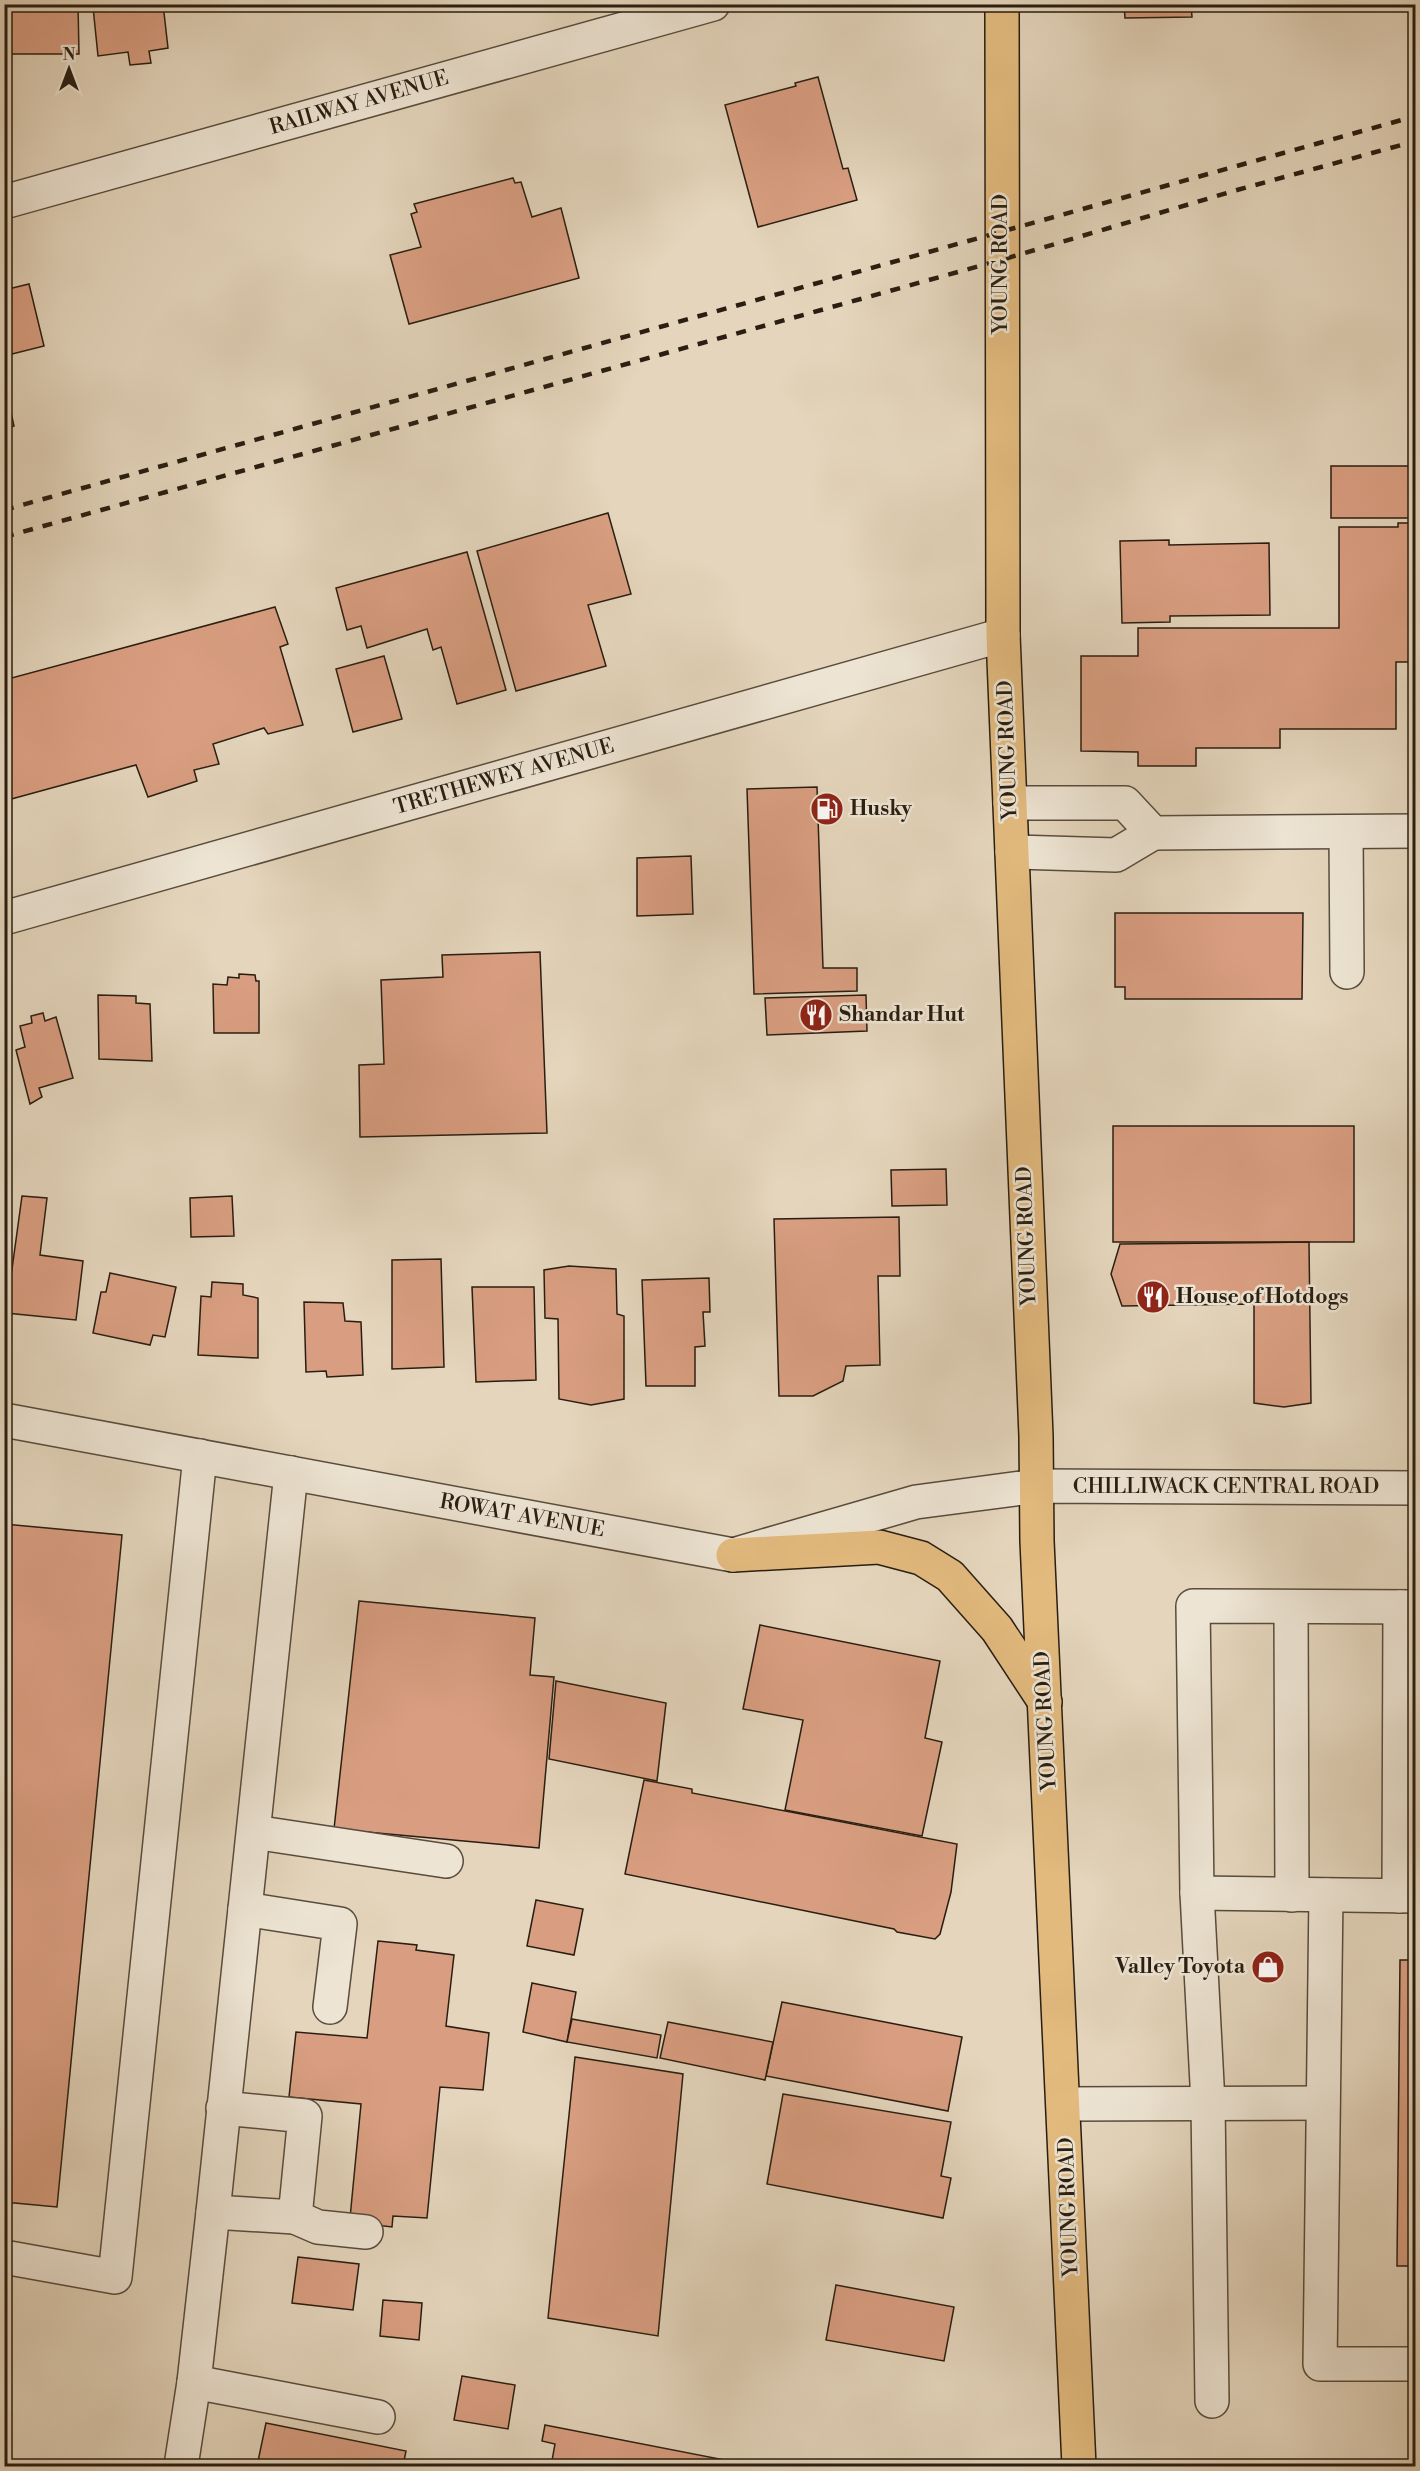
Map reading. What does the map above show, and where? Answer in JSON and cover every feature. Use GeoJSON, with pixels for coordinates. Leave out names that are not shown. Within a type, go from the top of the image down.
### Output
{"type":"FeatureCollection","features":[{"type":"Feature","properties":{"kind":"main road","name":"YOUNG ROAD"},"geometry":{"type":"LineString","coordinates":[[1002,4],[1003,636],[1045,1702],[1065,2104],[1079,2466]]}},
{"type":"Feature","properties":{"kind":"main road"},"geometry":{"type":"LineString","coordinates":[[733,1555],[879,1547],[921,1558],[950,1576],[997,1629],[1045,1702]]}},
{"type":"Feature","properties":{"kind":"street","name":"RAILWAY AVENUE"},"geometry":{"type":"LineString","coordinates":[[4,202],[713,4]]}},
{"type":"Feature","properties":{"kind":"street","name":"TRETHEWEY AVENUE"},"geometry":{"type":"LineString","coordinates":[[4,918],[1003,636]]}},
{"type":"Feature","properties":{"kind":"street"},"geometry":{"type":"LineString","coordinates":[[1010,803],[1125,803],[1153,833]]}},
{"type":"Feature","properties":{"kind":"street"},"geometry":{"type":"LineString","coordinates":[[1012,852],[1116,855],[1153,833],[1416,831]]}},
{"type":"Feature","properties":{"kind":"street"},"geometry":{"type":"LineString","coordinates":[[1346,832],[1347,972]]}},
{"type":"Feature","properties":{"kind":"street","name":"ROWAT AVENUE"},"geometry":{"type":"LineString","coordinates":[[4,1420],[733,1555],[916,1502],[1037,1486]]}},
{"type":"Feature","properties":{"kind":"street"},"geometry":{"type":"LineString","coordinates":[[4,2257],[115,2277],[200,1456]]}},
{"type":"Feature","properties":{"kind":"street"},"geometry":{"type":"LineString","coordinates":[[181,2466],[194,2382],[213,2212],[291,1473]]}},
{"type":"Feature","properties":{"kind":"street","name":"CHILLIWACK CENTRAL ROAD"},"geometry":{"type":"LineString","coordinates":[[1037,1486],[1416,1488]]}},
{"type":"Feature","properties":{"kind":"street"},"geometry":{"type":"LineString","coordinates":[[1197,1893],[1407,1896],[1408,1607],[1193,1606],[1197,1893],[1208,2103],[1212,2401]]}},
{"type":"Feature","properties":{"kind":"street"},"geometry":{"type":"LineString","coordinates":[[1291,1607],[1292,1895]]}},
{"type":"Feature","properties":{"kind":"street"},"geometry":{"type":"LineString","coordinates":[[254,1832],[446,1861]]}},
{"type":"Feature","properties":{"kind":"street"},"geometry":{"type":"LineString","coordinates":[[1326,1895],[1320,2364],[1416,2364]]}},
{"type":"Feature","properties":{"kind":"street"},"geometry":{"type":"LineString","coordinates":[[245,1908],[340,1924],[330,2007]]}},
{"type":"Feature","properties":{"kind":"street"},"geometry":{"type":"LineString","coordinates":[[1065,2104],[1323,2103]]}},
{"type":"Feature","properties":{"kind":"street"},"geometry":{"type":"LineString","coordinates":[[223,2108],[305,2116],[296,2217]]}},
{"type":"Feature","properties":{"kind":"street"},"geometry":{"type":"LineString","coordinates":[[213,2212],[296,2217],[318,2227],[366,2232]]}},
{"type":"Feature","properties":{"kind":"street"},"geometry":{"type":"LineString","coordinates":[[194,2382],[378,2417]]}},
{"type":"Feature","properties":{"kind":"building"},"geometry":{"type":"Polygon","coordinates":[[[4,4],[78,4],[79,54],[4,54],[4,4]]]}},
{"type":"Feature","properties":{"kind":"building"},"geometry":{"type":"Polygon","coordinates":[[[110,4],[163,4],[168,48],[149,51],[151,63],[130,65],[128,52],[98,56],[93,7],[110,4]]]}},
{"type":"Feature","properties":{"kind":"building"},"geometry":{"type":"Polygon","coordinates":[[[1124,4],[1191,4],[1192,17],[1125,18],[1124,4]]]}},
{"type":"Feature","properties":{"kind":"building"},"geometry":{"type":"Polygon","coordinates":[[[818,77],[843,169],[848,168],[857,200],[758,227],[725,105],[796,86],[795,83],[818,77]]]}},
{"type":"Feature","properties":{"kind":"building"},"geometry":{"type":"Polygon","coordinates":[[[513,178],[515,183],[521,182],[532,217],[561,208],[579,278],[409,324],[390,255],[421,247],[411,214],[417,212],[414,204],[513,178]]]}},
{"type":"Feature","properties":{"kind":"building"},"geometry":{"type":"Polygon","coordinates":[[[29,284],[44,346],[4,356],[4,290],[29,284]]]}},
{"type":"Feature","properties":{"kind":"building"},"geometry":{"type":"Polygon","coordinates":[[[4,385],[14,426],[4,429],[4,385]]]}},
{"type":"Feature","properties":{"kind":"building"},"geometry":{"type":"Polygon","coordinates":[[[1331,466],[1416,466],[1416,518],[1331,518],[1331,466]]]}},
{"type":"Feature","properties":{"kind":"building"},"geometry":{"type":"Polygon","coordinates":[[[608,513],[631,594],[588,605],[606,666],[516,691],[477,551],[608,513]]]}},
{"type":"Feature","properties":{"kind":"building"},"geometry":{"type":"Polygon","coordinates":[[[1398,523],[1416,523],[1416,662],[1396,662],[1396,729],[1280,729],[1280,748],[1196,748],[1196,766],[1138,766],[1138,752],[1081,751],[1081,656],[1138,656],[1138,628],[1339,628],[1339,527],[1398,527],[1398,523]]]}},
{"type":"Feature","properties":{"kind":"building"},"geometry":{"type":"Polygon","coordinates":[[[1169,540],[1169,545],[1269,543],[1270,615],[1170,616],[1170,622],[1122,623],[1120,541],[1169,540]]]}},
{"type":"Feature","properties":{"kind":"building"},"geometry":{"type":"Polygon","coordinates":[[[467,552],[506,690],[457,704],[441,647],[433,650],[427,629],[367,648],[361,626],[347,630],[336,588],[467,552]]]}},
{"type":"Feature","properties":{"kind":"building"},"geometry":{"type":"Polygon","coordinates":[[[275,607],[288,644],[280,647],[303,725],[268,734],[264,728],[213,744],[219,764],[194,770],[197,781],[148,797],[136,765],[4,801],[4,680],[275,607]]]}},
{"type":"Feature","properties":{"kind":"building"},"geometry":{"type":"Polygon","coordinates":[[[384,656],[402,719],[353,732],[336,669],[384,656]]]}},
{"type":"Feature","properties":{"kind":"building"},"geometry":{"type":"Polygon","coordinates":[[[817,787],[823,968],[857,968],[857,991],[754,994],[747,789],[817,787]]]}},
{"type":"Feature","properties":{"kind":"building"},"geometry":{"type":"Polygon","coordinates":[[[691,856],[693,914],[637,916],[637,858],[691,856]]]}},
{"type":"Feature","properties":{"kind":"building"},"geometry":{"type":"Polygon","coordinates":[[[1115,913],[1303,913],[1302,999],[1125,999],[1125,987],[1115,987],[1115,913]]]}},
{"type":"Feature","properties":{"kind":"building"},"geometry":{"type":"Polygon","coordinates":[[[540,952],[547,1133],[360,1137],[359,1065],[384,1064],[381,980],[443,977],[442,955],[540,952]]]}},
{"type":"Feature","properties":{"kind":"building"},"geometry":{"type":"Polygon","coordinates":[[[239,974],[255,975],[256,981],[259,981],[259,1033],[214,1033],[213,984],[227,985],[228,977],[239,978],[239,974]]]}},
{"type":"Feature","properties":{"kind":"building"},"geometry":{"type":"Polygon","coordinates":[[[98,995],[136,996],[136,1003],[150,1004],[152,1061],[99,1059],[98,995]]]}},
{"type":"Feature","properties":{"kind":"building","name":"Shandar Hut"},"geometry":{"type":"Polygon","coordinates":[[[866,995],[867,1031],[767,1035],[765,998],[866,995]]]}},
{"type":"Feature","properties":{"kind":"building"},"geometry":{"type":"Polygon","coordinates":[[[43,1013],[45,1021],[56,1017],[73,1078],[39,1088],[42,1097],[30,1104],[16,1050],[25,1047],[20,1026],[32,1023],[31,1016],[43,1013]]]}},
{"type":"Feature","properties":{"kind":"building"},"geometry":{"type":"Polygon","coordinates":[[[1113,1126],[1354,1126],[1354,1242],[1113,1242],[1113,1126]]]}},
{"type":"Feature","properties":{"kind":"building"},"geometry":{"type":"Polygon","coordinates":[[[946,1169],[947,1205],[892,1206],[891,1170],[946,1169]]]}},
{"type":"Feature","properties":{"kind":"building"},"geometry":{"type":"Polygon","coordinates":[[[22,1196],[47,1198],[40,1255],[83,1261],[76,1320],[6,1313],[22,1196]]]}},
{"type":"Feature","properties":{"kind":"building"},"geometry":{"type":"Polygon","coordinates":[[[232,1196],[234,1236],[191,1237],[190,1198],[232,1196]]]}},
{"type":"Feature","properties":{"kind":"building"},"geometry":{"type":"Polygon","coordinates":[[[899,1217],[900,1276],[878,1276],[880,1365],[846,1366],[843,1381],[813,1396],[779,1396],[774,1219],[899,1217]]]}},
{"type":"Feature","properties":{"kind":"building"},"geometry":{"type":"Polygon","coordinates":[[[1309,1242],[1311,1403],[1284,1407],[1254,1403],[1254,1304],[1122,1306],[1111,1274],[1120,1244],[1309,1242]]]}},
{"type":"Feature","properties":{"kind":"building"},"geometry":{"type":"Polygon","coordinates":[[[441,1259],[444,1367],[392,1369],[392,1260],[441,1259]]]}},
{"type":"Feature","properties":{"kind":"building"},"geometry":{"type":"Polygon","coordinates":[[[569,1266],[616,1269],[617,1314],[624,1316],[624,1399],[591,1405],[559,1399],[558,1319],[545,1318],[544,1270],[569,1266]]]}},
{"type":"Feature","properties":{"kind":"building"},"geometry":{"type":"Polygon","coordinates":[[[110,1273],[176,1287],[165,1337],[153,1335],[150,1345],[93,1333],[101,1292],[106,1292],[110,1273]]]}},
{"type":"Feature","properties":{"kind":"building"},"geometry":{"type":"Polygon","coordinates":[[[709,1278],[710,1312],[703,1312],[705,1346],[695,1347],[695,1386],[646,1386],[642,1280],[709,1278]]]}},
{"type":"Feature","properties":{"kind":"building"},"geometry":{"type":"Polygon","coordinates":[[[212,1282],[243,1284],[243,1295],[258,1298],[258,1358],[198,1355],[201,1296],[211,1297],[212,1282]]]}},
{"type":"Feature","properties":{"kind":"building"},"geometry":{"type":"Polygon","coordinates":[[[472,1287],[534,1287],[536,1380],[476,1382],[472,1287]]]}},
{"type":"Feature","properties":{"kind":"building"},"geometry":{"type":"Polygon","coordinates":[[[304,1302],[343,1303],[345,1321],[361,1322],[363,1375],[327,1377],[326,1371],[306,1372],[304,1302]]]}},
{"type":"Feature","properties":{"kind":"building"},"geometry":{"type":"Polygon","coordinates":[[[4,1524],[122,1535],[57,2207],[4,2202],[4,1524]]]}},
{"type":"Feature","properties":{"kind":"building"},"geometry":{"type":"Polygon","coordinates":[[[359,1601],[535,1618],[530,1675],[554,1677],[539,1848],[334,1829],[359,1601]]]}},
{"type":"Feature","properties":{"kind":"building"},"geometry":{"type":"Polygon","coordinates":[[[760,1625],[940,1661],[925,1738],[942,1742],[922,1836],[785,1810],[803,1720],[743,1709],[760,1625]]]}},
{"type":"Feature","properties":{"kind":"building"},"geometry":{"type":"Polygon","coordinates":[[[556,1681],[666,1703],[657,1781],[549,1759],[556,1681]]]}},
{"type":"Feature","properties":{"kind":"building"},"geometry":{"type":"Polygon","coordinates":[[[644,1780],[692,1789],[692,1793],[957,1844],[951,1892],[940,1934],[935,1939],[897,1932],[894,1929],[625,1874],[644,1780]]]}},
{"type":"Feature","properties":{"kind":"building"},"geometry":{"type":"Polygon","coordinates":[[[536,1900],[583,1909],[574,1955],[527,1946],[536,1900]]]}},
{"type":"Feature","properties":{"kind":"building"},"geometry":{"type":"Polygon","coordinates":[[[378,1941],[417,1945],[416,1950],[454,1955],[446,2026],[489,2033],[483,2090],[440,2087],[427,2218],[393,2216],[392,2227],[367,2224],[350,2218],[361,2104],[289,2097],[296,2032],[367,2038],[378,1941]]]}},
{"type":"Feature","properties":{"kind":"building"},"geometry":{"type":"Polygon","coordinates":[[[1400,1960],[1416,1960],[1416,2266],[1397,2266],[1400,1960]]]}},
{"type":"Feature","properties":{"kind":"building"},"geometry":{"type":"Polygon","coordinates":[[[532,1983],[576,1992],[567,2042],[523,2032],[532,1983]]]}},
{"type":"Feature","properties":{"kind":"building"},"geometry":{"type":"Polygon","coordinates":[[[782,2002],[962,2037],[948,2111],[766,2076],[782,2002]]]}},
{"type":"Feature","properties":{"kind":"building"},"geometry":{"type":"Polygon","coordinates":[[[572,2019],[661,2035],[657,2058],[567,2042],[572,2019]]]}},
{"type":"Feature","properties":{"kind":"building"},"geometry":{"type":"Polygon","coordinates":[[[668,2022],[773,2042],[765,2080],[660,2058],[668,2022]]]}},
{"type":"Feature","properties":{"kind":"building"},"geometry":{"type":"Polygon","coordinates":[[[575,2057],[683,2074],[658,2336],[548,2318],[575,2057]]]}},
{"type":"Feature","properties":{"kind":"building"},"geometry":{"type":"Polygon","coordinates":[[[783,2094],[951,2122],[941,2176],[951,2178],[943,2218],[767,2184],[783,2094]]]}},
{"type":"Feature","properties":{"kind":"building"},"geometry":{"type":"Polygon","coordinates":[[[298,2257],[359,2264],[353,2310],[292,2303],[298,2257]]]}},
{"type":"Feature","properties":{"kind":"building"},"geometry":{"type":"Polygon","coordinates":[[[836,2285],[954,2307],[944,2361],[826,2340],[836,2285]]]}},
{"type":"Feature","properties":{"kind":"building"},"geometry":{"type":"Polygon","coordinates":[[[383,2300],[422,2303],[419,2340],[380,2336],[383,2300]]]}},
{"type":"Feature","properties":{"kind":"building"},"geometry":{"type":"Polygon","coordinates":[[[462,2376],[515,2385],[508,2429],[454,2420],[462,2376]]]}},
{"type":"Feature","properties":{"kind":"building"},"geometry":{"type":"Polygon","coordinates":[[[266,2423],[406,2451],[403,2466],[257,2466],[266,2423]]]}},
{"type":"Feature","properties":{"kind":"building"},"geometry":{"type":"Polygon","coordinates":[[[545,2425],[735,2462],[734,2466],[551,2466],[555,2444],[542,2441],[545,2425]]]}},
{"type":"Feature","properties":{"kind":"building"},"geometry":{"type":"Polygon","coordinates":[[[743,2461],[774,2466],[742,2466],[743,2461]]]}},
{"type":"Feature","properties":{"kind":"railway"},"geometry":{"type":"LineString","coordinates":[[4,510],[1416,116]]}},
{"type":"Feature","properties":{"kind":"railway"},"geometry":{"type":"LineString","coordinates":[[4,537],[1001,260],[1237,190],[1416,141]]}},
{"type":"Feature","properties":{"kind":"place","name":"Husky"},"geometry":{"type":"Point","coordinates":[827,809]}},
{"type":"Feature","properties":{"kind":"place","name":"Shandar Hut"},"geometry":{"type":"Point","coordinates":[816,1015]}},
{"type":"Feature","properties":{"kind":"place","name":"House of Hotdogs"},"geometry":{"type":"Point","coordinates":[1153,1297]}},
{"type":"Feature","properties":{"kind":"place","name":"Valley Toyota"},"geometry":{"type":"Point","coordinates":[1268,1967]}}]}
